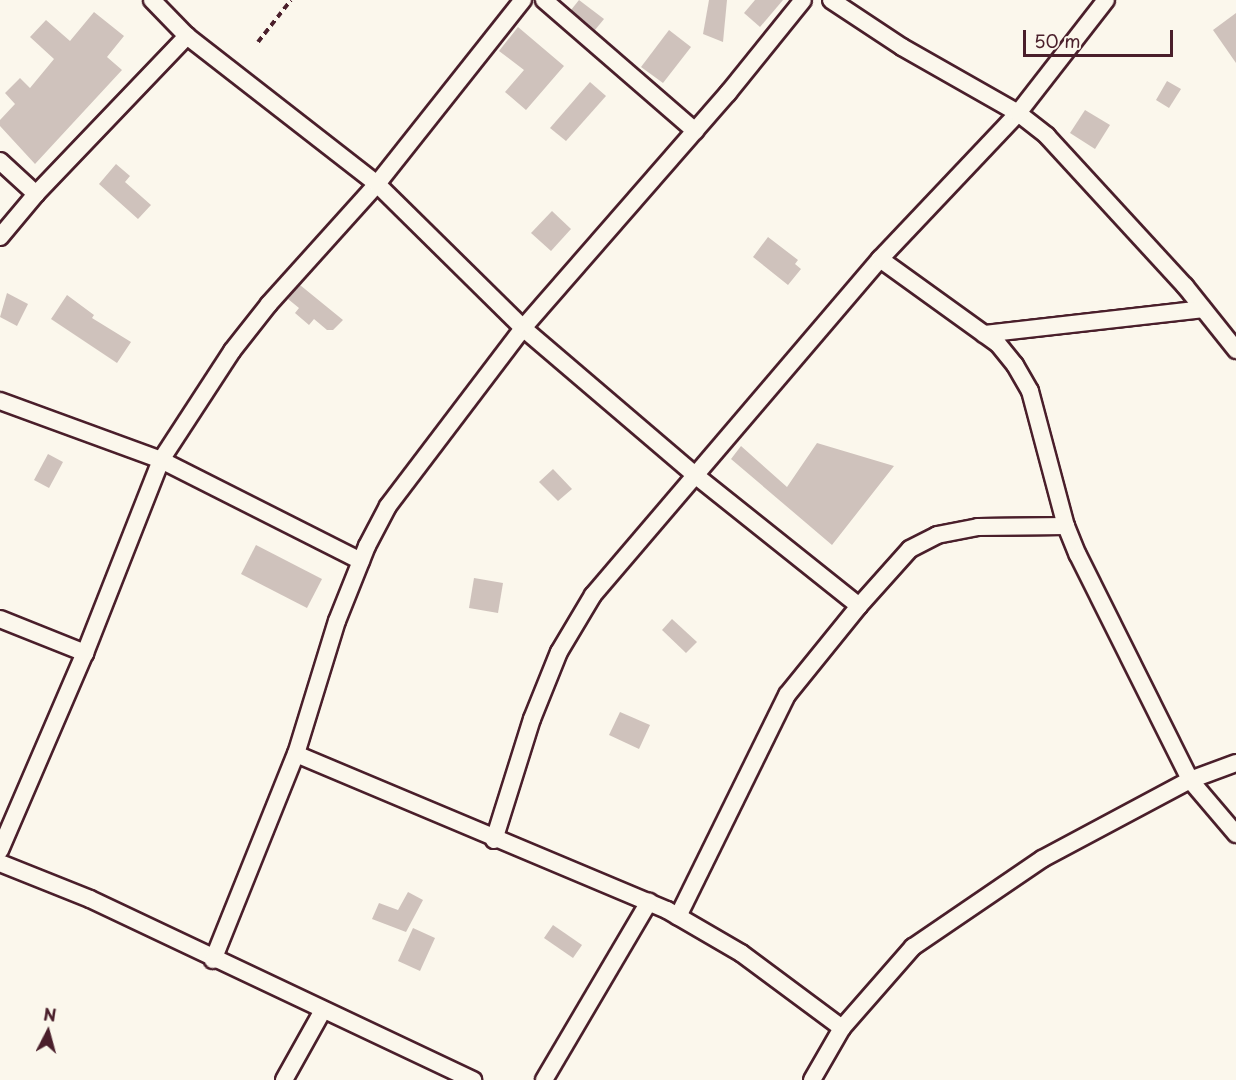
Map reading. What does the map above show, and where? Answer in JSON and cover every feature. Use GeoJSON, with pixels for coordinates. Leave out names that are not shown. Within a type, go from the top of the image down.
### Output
{"type":"FeatureCollection","features":[{"type":"Feature","properties":{"kind":"street"},"geometry":{"type":"LineString","coordinates":[[152,0],[187,36],[377,184],[523,328],[695,475],[859,606]]}},
{"type":"Feature","properties":{"kind":"street"},"geometry":{"type":"LineString","coordinates":[[0,850],[85,653],[161,460],[232,351],[269,304],[377,184],[523,0]]}},
{"type":"Feature","properties":{"kind":"street"},"geometry":{"type":"LineString","coordinates":[[544,0],[695,131]]}},
{"type":"Feature","properties":{"kind":"street"},"geometry":{"type":"LineString","coordinates":[[213,960],[296,754],[337,621],[361,561],[388,506],[523,328],[695,131],[803,0]]}},
{"type":"Feature","properties":{"kind":"street"},"geometry":{"type":"LineString","coordinates":[[831,0],[902,46],[1018,113],[1047,136],[1203,309],[1236,350]]}},
{"type":"Feature","properties":{"kind":"street"},"geometry":{"type":"LineString","coordinates":[[494,840],[532,719],[559,652],[593,595],[880,259],[1018,113],[1106,0]]}},
{"type":"Feature","properties":{"kind":"street"},"geometry":{"type":"LineString","coordinates":[[0,237],[36,194],[187,36]]}},
{"type":"Feature","properties":{"kind":"street"},"geometry":{"type":"LineString","coordinates":[[0,161],[36,194]]}},
{"type":"Feature","properties":{"kind":"street"},"geometry":{"type":"LineString","coordinates":[[880,259],[984,334],[1015,364],[1030,391],[1066,526],[1190,780],[1236,834]]}},
{"type":"Feature","properties":{"kind":"street"},"geometry":{"type":"LineString","coordinates":[[984,334],[1203,309]]}},
{"type":"Feature","properties":{"kind":"street"},"geometry":{"type":"LineString","coordinates":[[0,401],[161,460],[361,561]]}},
{"type":"Feature","properties":{"kind":"street"},"geometry":{"type":"LineString","coordinates":[[678,917],[787,695],[859,606],[910,549],[937,535],[978,527],[1066,526]]}},
{"type":"Feature","properties":{"kind":"street"},"geometry":{"type":"LineString","coordinates":[[0,619],[85,653]]}},
{"type":"Feature","properties":{"kind":"street"},"geometry":{"type":"LineString","coordinates":[[296,754],[494,840],[649,902],[741,953],[842,1028]]}},
{"type":"Feature","properties":{"kind":"street"},"geometry":{"type":"LineString","coordinates":[[812,1080],[842,1028],[923,940],[1042,860],[1190,780],[1236,763]]}},
{"type":"Feature","properties":{"kind":"street"},"geometry":{"type":"LineString","coordinates":[[0,863],[90,899],[322,1012],[473,1080]]}},
{"type":"Feature","properties":{"kind":"street"},"geometry":{"type":"LineString","coordinates":[[544,1080],[649,902]]}},
{"type":"Feature","properties":{"kind":"street"},"geometry":{"type":"LineString","coordinates":[[284,1080],[322,1012]]}},
{"type":"Feature","properties":{"kind":"path"},"geometry":{"type":"LineString","coordinates":[[258,42],[291,0]]}},
{"type":"Feature","properties":{"kind":"building"},"geometry":{"type":"Polygon","coordinates":[[[579,0],[604,19],[595,30],[571,10],[579,0]]]}},
{"type":"Feature","properties":{"kind":"building"},"geometry":{"type":"Polygon","coordinates":[[[709,0],[727,0],[723,42],[703,34],[709,0]]]}},
{"type":"Feature","properties":{"kind":"building"},"geometry":{"type":"Polygon","coordinates":[[[755,0],[783,0],[760,27],[744,13],[755,0]]]}},
{"type":"Feature","properties":{"kind":"building"},"geometry":{"type":"Polygon","coordinates":[[[94,12],[124,36],[107,57],[122,70],[35,164],[0,126],[0,120],[15,104],[5,93],[20,78],[30,88],[54,59],[30,37],[46,20],[70,41],[94,12]]]}},
{"type":"Feature","properties":{"kind":"building"},"geometry":{"type":"Polygon","coordinates":[[[1236,13],[1236,63],[1213,30],[1236,13]]]}},
{"type":"Feature","properties":{"kind":"building"},"geometry":{"type":"Polygon","coordinates":[[[518,27],[564,66],[526,110],[505,92],[524,70],[499,51],[518,27]]]}},
{"type":"Feature","properties":{"kind":"building"},"geometry":{"type":"Polygon","coordinates":[[[669,30],[691,47],[663,83],[641,67],[669,30]]]}},
{"type":"Feature","properties":{"kind":"building"},"geometry":{"type":"Polygon","coordinates":[[[1167,81],[1181,89],[1169,108],[1156,100],[1167,81]]]}},
{"type":"Feature","properties":{"kind":"building"},"geometry":{"type":"Polygon","coordinates":[[[590,82],[606,96],[566,141],[550,128],[590,82]]]}},
{"type":"Feature","properties":{"kind":"building"},"geometry":{"type":"Polygon","coordinates":[[[1085,110],[1110,125],[1095,149],[1070,133],[1085,110]]]}},
{"type":"Feature","properties":{"kind":"building"},"geometry":{"type":"Polygon","coordinates":[[[116,164],[130,176],[125,182],[151,205],[138,219],[99,184],[116,164]]]}},
{"type":"Feature","properties":{"kind":"building"},"geometry":{"type":"Polygon","coordinates":[[[552,211],[571,229],[551,251],[531,233],[552,211]]]}},
{"type":"Feature","properties":{"kind":"building"},"geometry":{"type":"Polygon","coordinates":[[[768,237],[798,260],[795,264],[801,269],[788,285],[753,257],[768,237]]]}},
{"type":"Feature","properties":{"kind":"building"},"geometry":{"type":"Polygon","coordinates":[[[300,285],[343,320],[333,330],[327,330],[314,319],[309,325],[295,313],[299,308],[288,299],[300,285]]]}},
{"type":"Feature","properties":{"kind":"building"},"geometry":{"type":"Polygon","coordinates":[[[7,293],[28,304],[17,326],[0,317],[7,293]]]}},
{"type":"Feature","properties":{"kind":"building"},"geometry":{"type":"Polygon","coordinates":[[[67,295],[94,315],[92,318],[131,342],[117,363],[51,319],[67,295]]]}},
{"type":"Feature","properties":{"kind":"building"},"geometry":{"type":"Polygon","coordinates":[[[817,443],[894,466],[832,545],[731,459],[741,446],[787,487],[817,443]]]}},
{"type":"Feature","properties":{"kind":"building"},"geometry":{"type":"Polygon","coordinates":[[[48,454],[63,462],[49,488],[34,480],[48,454]]]}},
{"type":"Feature","properties":{"kind":"building"},"geometry":{"type":"Polygon","coordinates":[[[553,469],[572,489],[558,501],[539,482],[553,469]]]}},
{"type":"Feature","properties":{"kind":"building"},"geometry":{"type":"Polygon","coordinates":[[[256,545],[322,579],[307,608],[241,574],[256,545]]]}},
{"type":"Feature","properties":{"kind":"building"},"geometry":{"type":"Polygon","coordinates":[[[474,578],[503,583],[498,613],[469,608],[474,578]]]}},
{"type":"Feature","properties":{"kind":"building"},"geometry":{"type":"Polygon","coordinates":[[[672,619],[697,642],[686,653],[662,630],[672,619]]]}},
{"type":"Feature","properties":{"kind":"building"},"geometry":{"type":"Polygon","coordinates":[[[620,712],[650,725],[639,749],[609,735],[620,712]]]}},
{"type":"Feature","properties":{"kind":"building"},"geometry":{"type":"Polygon","coordinates":[[[408,892],[423,900],[406,932],[372,919],[379,903],[398,910],[408,892]]]}},
{"type":"Feature","properties":{"kind":"building"},"geometry":{"type":"Polygon","coordinates":[[[553,925],[582,945],[573,958],[544,938],[553,925]]]}},
{"type":"Feature","properties":{"kind":"building"},"geometry":{"type":"Polygon","coordinates":[[[413,928],[435,938],[420,971],[398,961],[413,928]]]}}]}
